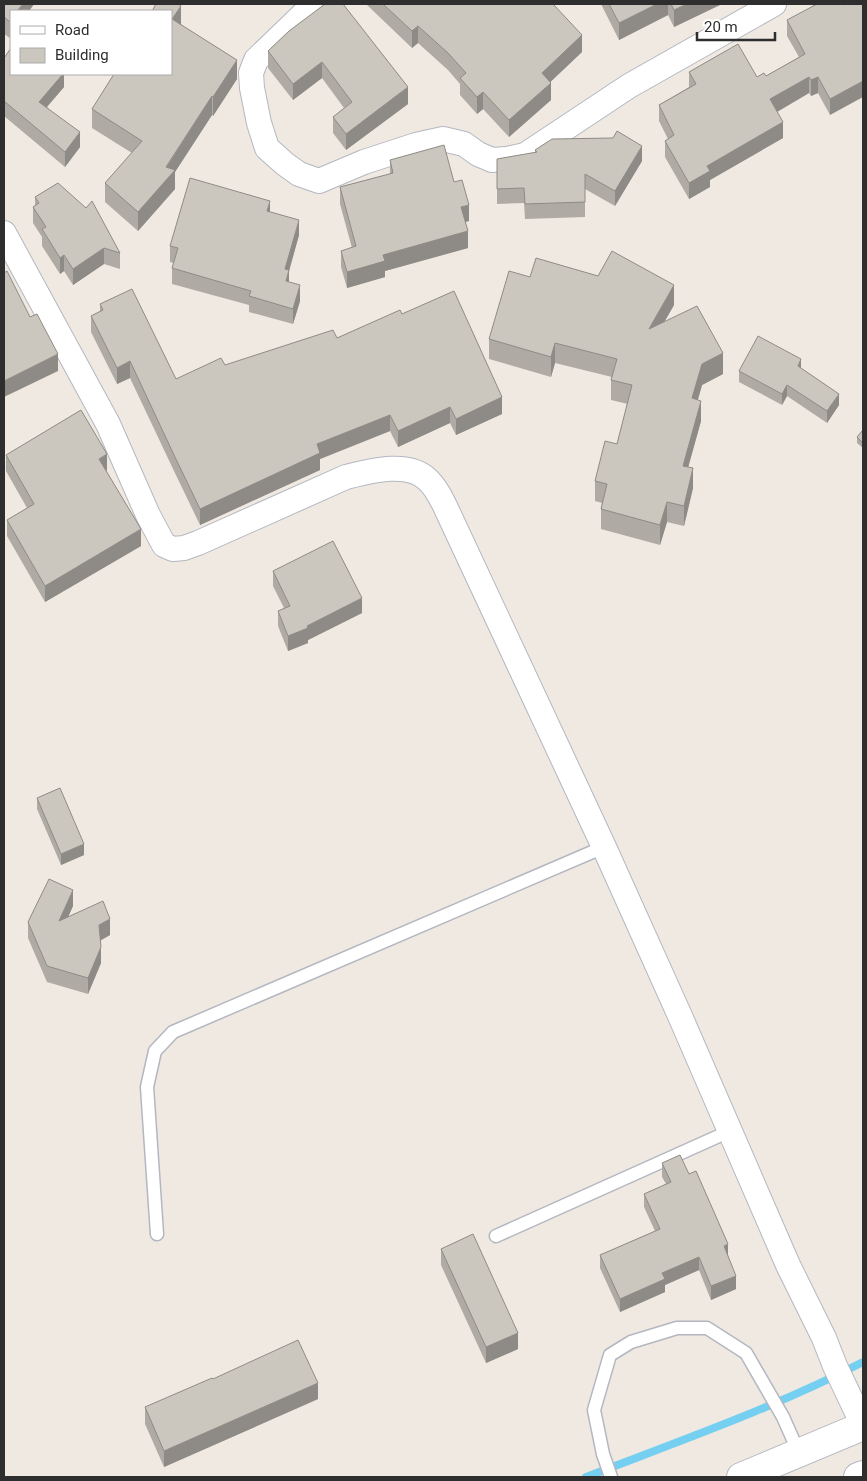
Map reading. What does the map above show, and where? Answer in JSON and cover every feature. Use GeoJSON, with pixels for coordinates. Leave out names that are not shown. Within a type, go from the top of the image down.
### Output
{"type":"FeatureCollection","features":[{"type":"Feature","properties":{"kind":"main road"},"geometry":{"type":"LineString","coordinates":[[741,1477],[863,1426]]}},
{"type":"Feature","properties":{"kind":"main road"},"geometry":{"type":"LineString","coordinates":[[858,1477],[863,1475]]}},
{"type":"Feature","properties":{"kind":"street"},"geometry":{"type":"LineString","coordinates":[[314,4],[256,60],[251,73],[259,123],[267,148],[299,174],[318,181],[364,162],[416,145],[443,139],[464,144],[478,154],[492,160],[507,160],[525,155],[747,10],[774,4]]}},
{"type":"Feature","properties":{"kind":"street"},"geometry":{"type":"LineString","coordinates":[[4,233],[108,424],[148,515],[164,545],[173,549],[184,548],[198,543],[346,477],[370,471],[393,468],[416,472],[428,480],[444,504],[604,847],[788,1265],[824,1338],[839,1376],[863,1426]]}},
{"type":"Feature","properties":{"kind":"lane"},"geometry":{"type":"LineString","coordinates":[[157,1234],[147,1087],[155,1051],[173,1032],[604,847]]}},
{"type":"Feature","properties":{"kind":"lane"},"geometry":{"type":"LineString","coordinates":[[496,1236],[730,1131]]}},
{"type":"Feature","properties":{"kind":"lane"},"geometry":{"type":"LineString","coordinates":[[610,1477],[594,1410],[610,1355],[631,1342],[677,1328],[707,1328],[746,1353],[783,1417],[799,1453]]}},
{"type":"Feature","properties":{"kind":"building"},"geometry":{"type":"Polygon","coordinates":[[[4,4],[23,4],[18,10],[10,10],[10,22],[4,17],[4,4]]]}},
{"type":"Feature","properties":{"kind":"building"},"geometry":{"type":"Polygon","coordinates":[[[156,4],[178,4],[181,6],[172,19],[172,10],[153,10],[156,4]]]}},
{"type":"Feature","properties":{"kind":"building"},"geometry":{"type":"Polygon","coordinates":[[[325,4],[343,4],[408,87],[346,134],[333,117],[352,102],[322,62],[293,84],[268,51],[289,31],[325,4]]]}},
{"type":"Feature","properties":{"kind":"building"},"geometry":{"type":"Polygon","coordinates":[[[383,4],[553,4],[582,35],[542,73],[551,83],[509,120],[483,92],[477,97],[460,78],[466,73],[448,53],[418,26],[412,31],[383,4]]]}},
{"type":"Feature","properties":{"kind":"building"},"geometry":{"type":"Polygon","coordinates":[[[609,4],[657,4],[619,23],[609,4]]]}},
{"type":"Feature","properties":{"kind":"building"},"geometry":{"type":"Polygon","coordinates":[[[671,4],[687,4],[674,10],[671,4]]]}},
{"type":"Feature","properties":{"kind":"building"},"geometry":{"type":"Polygon","coordinates":[[[817,4],[863,4],[863,81],[830,99],[818,77],[811,80],[809,77],[770,99],[783,122],[707,166],[710,171],[689,183],[665,141],[674,135],[659,105],[696,84],[689,72],[738,44],[757,77],[764,73],[766,76],[805,54],[787,20],[817,4]]]}},
{"type":"Feature","properties":{"kind":"building"},"geometry":{"type":"Polygon","coordinates":[[[172,19],[237,60],[166,167],[175,170],[138,212],[105,183],[142,141],[92,109],[113,75],[172,75],[172,19]]]}},
{"type":"Feature","properties":{"kind":"building"},"geometry":{"type":"Polygon","coordinates":[[[10,49],[10,75],[62,75],[39,102],[80,132],[65,152],[4,101],[4,58],[10,49]]]}},
{"type":"Feature","properties":{"kind":"building"},"geometry":{"type":"Polygon","coordinates":[[[617,131],[642,146],[615,191],[585,174],[585,202],[525,204],[524,188],[497,189],[497,159],[537,152],[535,150],[552,139],[613,138],[617,131]]]}},
{"type":"Feature","properties":{"kind":"building"},"geometry":{"type":"Polygon","coordinates":[[[444,145],[454,182],[462,180],[469,205],[461,207],[468,231],[383,255],[385,261],[347,272],[341,251],[356,246],[340,187],[393,173],[390,160],[444,145]]]}},
{"type":"Feature","properties":{"kind":"building"},"geometry":{"type":"Polygon","coordinates":[[[190,178],[270,201],[267,211],[299,220],[285,269],[289,270],[286,281],[300,285],[293,309],[249,296],[251,291],[172,268],[178,248],[170,246],[190,178]]]}},
{"type":"Feature","properties":{"kind":"building"},"geometry":{"type":"Polygon","coordinates":[[[58,183],[86,208],[92,201],[120,253],[104,248],[73,269],[64,255],[60,258],[42,229],[46,227],[33,207],[39,203],[35,197],[58,183]]]}},
{"type":"Feature","properties":{"kind":"building"},"geometry":{"type":"Polygon","coordinates":[[[612,251],[674,285],[649,329],[697,306],[723,353],[702,364],[692,398],[701,401],[683,466],[693,468],[684,506],[667,502],[660,525],[601,509],[607,484],[595,481],[605,441],[617,444],[632,385],[611,380],[617,359],[555,343],[551,357],[489,339],[509,271],[530,277],[536,258],[598,276],[612,251]]]}},
{"type":"Feature","properties":{"kind":"building"},"geometry":{"type":"Polygon","coordinates":[[[7,271],[30,317],[37,314],[58,354],[4,381],[4,273],[7,271]]]}},
{"type":"Feature","properties":{"kind":"building"},"geometry":{"type":"Polygon","coordinates":[[[132,289],[176,379],[221,358],[225,365],[333,330],[337,338],[400,310],[402,314],[454,291],[502,397],[456,419],[450,407],[398,431],[390,415],[317,444],[320,453],[200,509],[130,361],[117,368],[91,316],[103,310],[100,304],[132,289]]]}},
{"type":"Feature","properties":{"kind":"building"},"geometry":{"type":"Polygon","coordinates":[[[758,336],[801,359],[798,366],[839,394],[827,411],[787,385],[782,394],[739,371],[758,336]]]}},
{"type":"Feature","properties":{"kind":"building"},"geometry":{"type":"Polygon","coordinates":[[[81,410],[107,454],[99,459],[141,529],[45,586],[7,520],[34,504],[6,455],[81,410]]]}},
{"type":"Feature","properties":{"kind":"building"},"geometry":{"type":"Polygon","coordinates":[[[863,430],[863,443],[857,437],[863,430]]]}},
{"type":"Feature","properties":{"kind":"building"},"geometry":{"type":"Polygon","coordinates":[[[333,541],[362,598],[307,626],[308,628],[288,636],[278,611],[290,606],[273,571],[333,541]]]}},
{"type":"Feature","properties":{"kind":"building"},"geometry":{"type":"Polygon","coordinates":[[[60,788],[84,844],[61,854],[37,798],[60,788]]]}},
{"type":"Feature","properties":{"kind":"building"},"geometry":{"type":"Polygon","coordinates":[[[49,879],[73,890],[59,921],[103,901],[110,919],[99,925],[101,947],[88,978],[47,966],[28,922],[49,879]]]}},
{"type":"Feature","properties":{"kind":"building"},"geometry":{"type":"Polygon","coordinates":[[[680,1155],[689,1174],[696,1171],[728,1244],[724,1246],[736,1276],[711,1286],[699,1257],[662,1273],[665,1279],[620,1299],[600,1255],[660,1229],[644,1194],[671,1182],[662,1163],[680,1155]]]}},
{"type":"Feature","properties":{"kind":"building"},"geometry":{"type":"Polygon","coordinates":[[[473,1234],[518,1333],[486,1347],[441,1249],[473,1234]]]}},
{"type":"Feature","properties":{"kind":"building"},"geometry":{"type":"Polygon","coordinates":[[[298,1340],[318,1383],[164,1451],[145,1407],[213,1379],[298,1340]]]}},
{"type":"Feature","properties":{"kind":"waterway"},"geometry":{"type":"LineString","coordinates":[[586,1477],[761,1409],[863,1362]]}}]}
